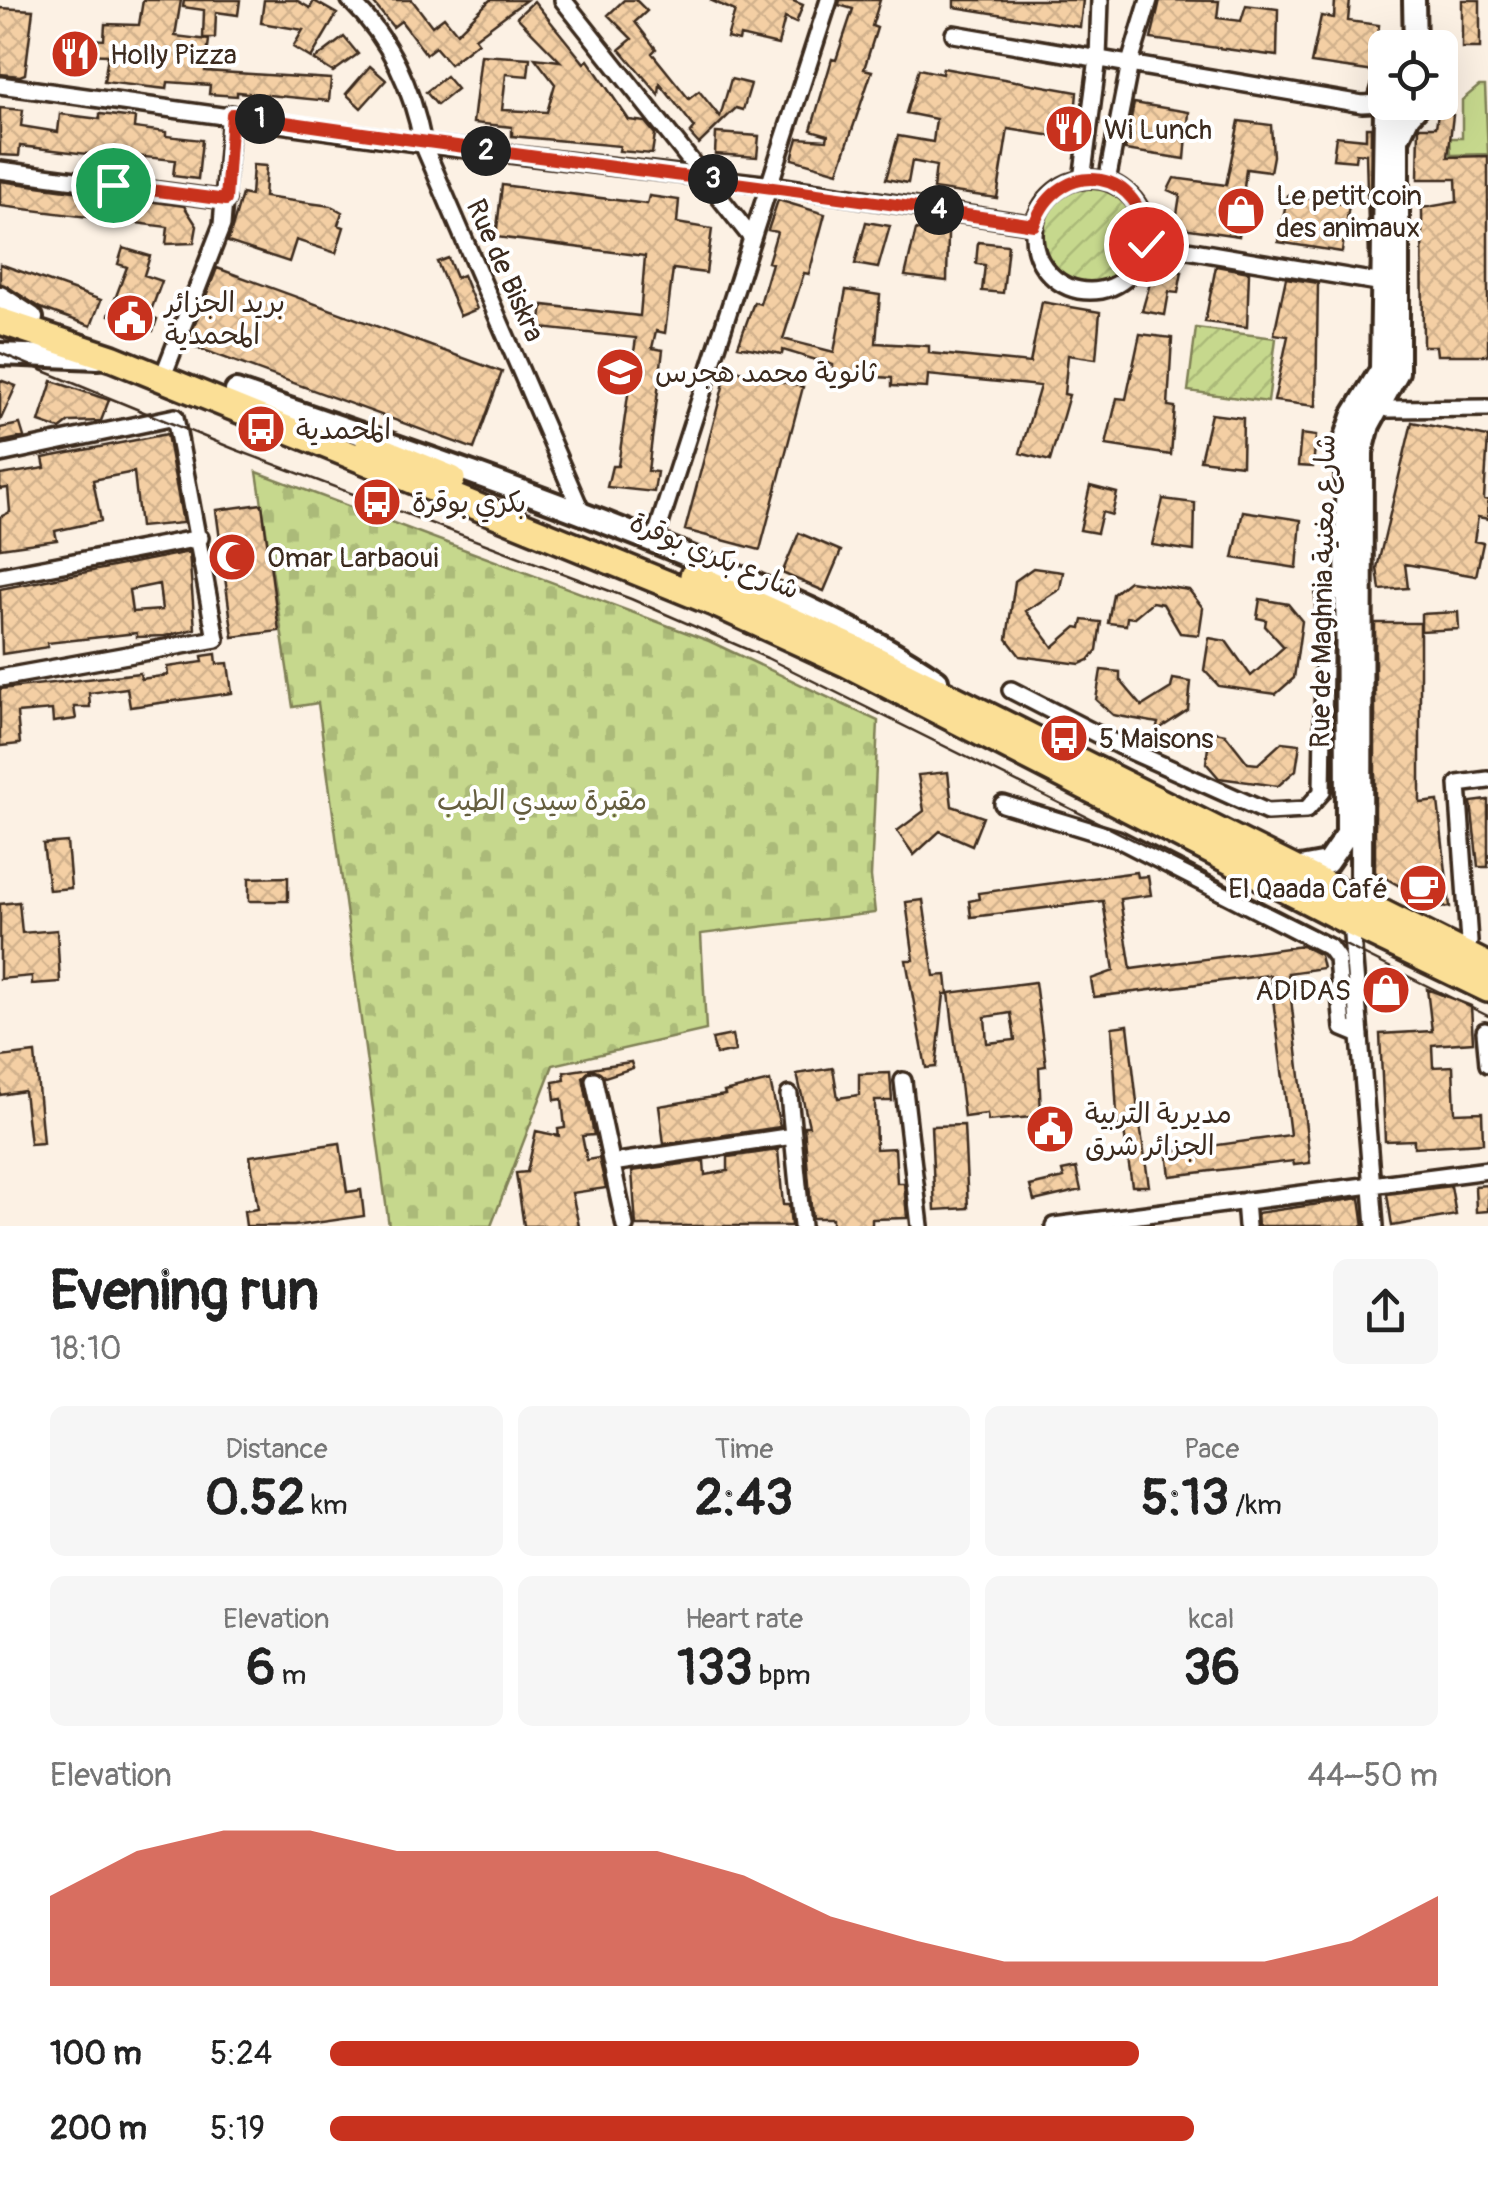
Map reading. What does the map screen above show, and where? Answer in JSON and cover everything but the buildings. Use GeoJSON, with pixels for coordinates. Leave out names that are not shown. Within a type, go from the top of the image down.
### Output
{"type":"FeatureCollection","features":[{"type":"Feature","properties":{"kind":"highway","name":"شارع بكري بوقرة"},"geometry":{"type":"LineString","coordinates":[[0,306],[236,392],[737,594],[1327,885],[1380,924]]}},
{"type":"Feature","properties":{"kind":"highway","name":"شارع بكري بوقرة"},"geometry":{"type":"LineString","coordinates":[[0,321],[112,358],[714,603],[848,664],[1350,923],[1380,924]]}},
{"type":"Feature","properties":{"kind":"highway"},"geometry":{"type":"LineString","coordinates":[[1327,885],[1361,892],[1478,946]]}},
{"type":"Feature","properties":{"kind":"highway"},"geometry":{"type":"LineString","coordinates":[[1380,924],[1488,966]]}},
{"type":"Feature","properties":{"kind":"highway"},"geometry":{"type":"LineString","coordinates":[[1380,924],[1488,989]]}},
{"type":"Feature","properties":{"kind":"street","name":"Rue de Biskra"},"geometry":{"type":"LineString","coordinates":[[350,0],[375,24],[414,96],[423,144],[582,513]]}},
{"type":"Feature","properties":{"kind":"street"},"geometry":{"type":"LineString","coordinates":[[563,0],[751,237]]}},
{"type":"Feature","properties":{"kind":"street"},"geometry":{"type":"LineString","coordinates":[[654,542],[829,0]]}},
{"type":"Feature","properties":{"kind":"street"},"geometry":{"type":"LineString","coordinates":[[1082,180],[1098,58],[1100,0]]}},
{"type":"Feature","properties":{"kind":"street"},"geometry":{"type":"LineString","coordinates":[[1108,181],[1130,63],[1149,0]]}},
{"type":"Feature","properties":{"kind":"street"},"geometry":{"type":"LineString","coordinates":[[1414,0],[1415,30]]}},
{"type":"Feature","properties":{"kind":"street"},"geometry":{"type":"LineString","coordinates":[[954,34],[1368,102]]}},
{"type":"Feature","properties":{"kind":"street"},"geometry":{"type":"LineString","coordinates":[[0,85],[232,114],[423,144],[770,184],[1034,225]]}},
{"type":"Feature","properties":{"kind":"street"},"geometry":{"type":"LineString","coordinates":[[166,366],[222,225],[232,114]]}},
{"type":"Feature","properties":{"kind":"street","name":"Rue de Maghnia شارع مغنية"},"geometry":{"type":"LineString","coordinates":[[1385,120],[1391,284]]}},
{"type":"Feature","properties":{"kind":"street","name":"Rue de Maghnia شارع مغنية"},"geometry":{"type":"LineString","coordinates":[[1361,892],[1356,588],[1346,437],[1373,402],[1381,370],[1391,284],[1398,139],[1409,120]]}},
{"type":"Feature","properties":{"kind":"street"},"geometry":{"type":"LineString","coordinates":[[0,170],[226,200]]}},
{"type":"Feature","properties":{"kind":"street"},"geometry":{"type":"LineString","coordinates":[[1082,180],[1108,181],[1134,199],[1146,228],[1146,244],[1130,274],[1116,285],[1081,290],[1064,285],[1039,260],[1034,225],[1049,196],[1061,186],[1082,180]]}},
{"type":"Feature","properties":{"kind":"street"},"geometry":{"type":"LineString","coordinates":[[1146,244],[1391,284]]}},
{"type":"Feature","properties":{"kind":"street"},"geometry":{"type":"LineString","coordinates":[[0,297],[32,318]]}},
{"type":"Feature","properties":{"kind":"street"},"geometry":{"type":"LineString","coordinates":[[0,354],[112,358]]}},
{"type":"Feature","properties":{"kind":"street"},"geometry":{"type":"LineString","coordinates":[[236,392],[439,459],[800,602],[870,637],[997,720]]}},
{"type":"Feature","properties":{"kind":"street"},"geometry":{"type":"LineString","coordinates":[[1373,402],[1488,408]]}},
{"type":"Feature","properties":{"kind":"street"},"geometry":{"type":"LineString","coordinates":[[0,454],[175,417],[216,639],[0,678]]}},
{"type":"Feature","properties":{"kind":"street"},"geometry":{"type":"LineString","coordinates":[[0,576],[200,538]]}},
{"type":"Feature","properties":{"kind":"street"},"geometry":{"type":"LineString","coordinates":[[1012,690],[1246,804],[1289,814],[1306,810],[1322,792],[1325,594],[1356,588]]}},
{"type":"Feature","properties":{"kind":"street","name":"Rue de Maghnia شارع مغنية"},"geometry":{"type":"LineString","coordinates":[[1294,869],[1327,864],[1347,834],[1356,588]]}},
{"type":"Feature","properties":{"kind":"street"},"geometry":{"type":"LineString","coordinates":[[1478,946],[1458,784],[1488,780]]}},
{"type":"Feature","properties":{"kind":"street"},"geometry":{"type":"LineString","coordinates":[[1003,804],[1118,839],[1329,947],[1337,958],[1343,1028],[1360,1034]]}},
{"type":"Feature","properties":{"kind":"street"},"geometry":{"type":"LineString","coordinates":[[1350,923],[1375,1226]]}},
{"type":"Feature","properties":{"kind":"street"},"geometry":{"type":"LineString","coordinates":[[1485,1031],[1488,1064]]}},
{"type":"Feature","properties":{"kind":"street"},"geometry":{"type":"LineString","coordinates":[[594,1080],[626,1226]]}},
{"type":"Feature","properties":{"kind":"street"},"geometry":{"type":"LineString","coordinates":[[903,1081],[920,1226]]}},
{"type":"Feature","properties":{"kind":"street"},"geometry":{"type":"LineString","coordinates":[[789,1095],[802,1226]]}},
{"type":"Feature","properties":{"kind":"street"},"geometry":{"type":"LineString","coordinates":[[612,1163],[793,1136]]}},
{"type":"Feature","properties":{"kind":"street"},"geometry":{"type":"LineString","coordinates":[[1054,1226],[1488,1170]]}},
{"type":"Feature","properties":{"kind":"street"},"geometry":{"type":"LineString","coordinates":[[1244,1200],[1247,1226]]}},
{"type":"Feature","properties":{"kind":"green space"},"geometry":{"type":"Polygon","coordinates":[[[1479,86],[1485,86],[1488,154],[1451,155],[1450,138],[1462,138],[1462,100],[1479,86]]]}},
{"type":"Feature","properties":{"kind":"green space"},"geometry":{"type":"Polygon","coordinates":[[[1090,186],[1108,190],[1124,200],[1134,216],[1138,234],[1134,252],[1124,268],[1108,278],[1090,282],[1072,278],[1056,268],[1046,252],[1042,234],[1046,216],[1056,200],[1072,190],[1090,186]]]}},
{"type":"Feature","properties":{"kind":"green space"},"geometry":{"type":"Polygon","coordinates":[[[1196,328],[1276,338],[1268,402],[1188,391],[1196,328]]]}},
{"type":"Feature","properties":{"kind":"green space","name":"مقبرة سيدي الطيب"},"geometry":{"type":"Polygon","coordinates":[[[257,472],[709,641],[878,721],[871,877],[875,913],[701,934],[706,1030],[553,1065],[491,1226],[389,1226],[318,703],[293,707],[257,472]]]}},
{"type":"Feature","properties":{"kind":"tram line"},"geometry":{"type":"LineString","coordinates":[[0,353],[234,449],[631,599],[767,658],[1488,1016]]}},
{"type":"Feature","properties":{"kind":"place","name":"Holly Pizza"},"geometry":{"type":"Point","coordinates":[75,54]}},
{"type":"Feature","properties":{"kind":"place","name":"Wi Lunch"},"geometry":{"type":"Point","coordinates":[1069,129]}},
{"type":"Feature","properties":{"kind":"place","name":"Le petit coin des animaux"},"geometry":{"type":"Point","coordinates":[1241,211]}},
{"type":"Feature","properties":{"kind":"place","name":"بريد الجزائر المحمدية"},"geometry":{"type":"Point","coordinates":[130,318]}},
{"type":"Feature","properties":{"kind":"place","name":"ثانوية محمد هجرس"},"geometry":{"type":"Point","coordinates":[620,372]}},
{"type":"Feature","properties":{"kind":"place","name":"المحمدية"},"geometry":{"type":"Point","coordinates":[261,429]}},
{"type":"Feature","properties":{"kind":"place","name":"بكري بوقرة"},"geometry":{"type":"Point","coordinates":[377,502]}},
{"type":"Feature","properties":{"kind":"place","name":"Omar Larbaoui"},"geometry":{"type":"Point","coordinates":[232,557]}},
{"type":"Feature","properties":{"kind":"place","name":"5 Maisons"},"geometry":{"type":"Point","coordinates":[1064,738]}},
{"type":"Feature","properties":{"kind":"place","name":"El Qaada Café"},"geometry":{"type":"Point","coordinates":[1423,888]}},
{"type":"Feature","properties":{"kind":"place","name":"ADIDAS"},"geometry":{"type":"Point","coordinates":[1386,990]}},
{"type":"Feature","properties":{"kind":"place","name":"مديرية التربية الجزائر شرق"},"geometry":{"type":"Point","coordinates":[1050,1129]}},
{"type":"Feature","properties":{"kind":"route"},"geometry":{"type":"LineString","coordinates":[[113,185],[226,200],[232,114],[423,144],[770,184],[1034,225],[1049,196],[1061,186],[1092,178],[1108,181],[1134,199],[1142,212],[1146,244]]}}]}
